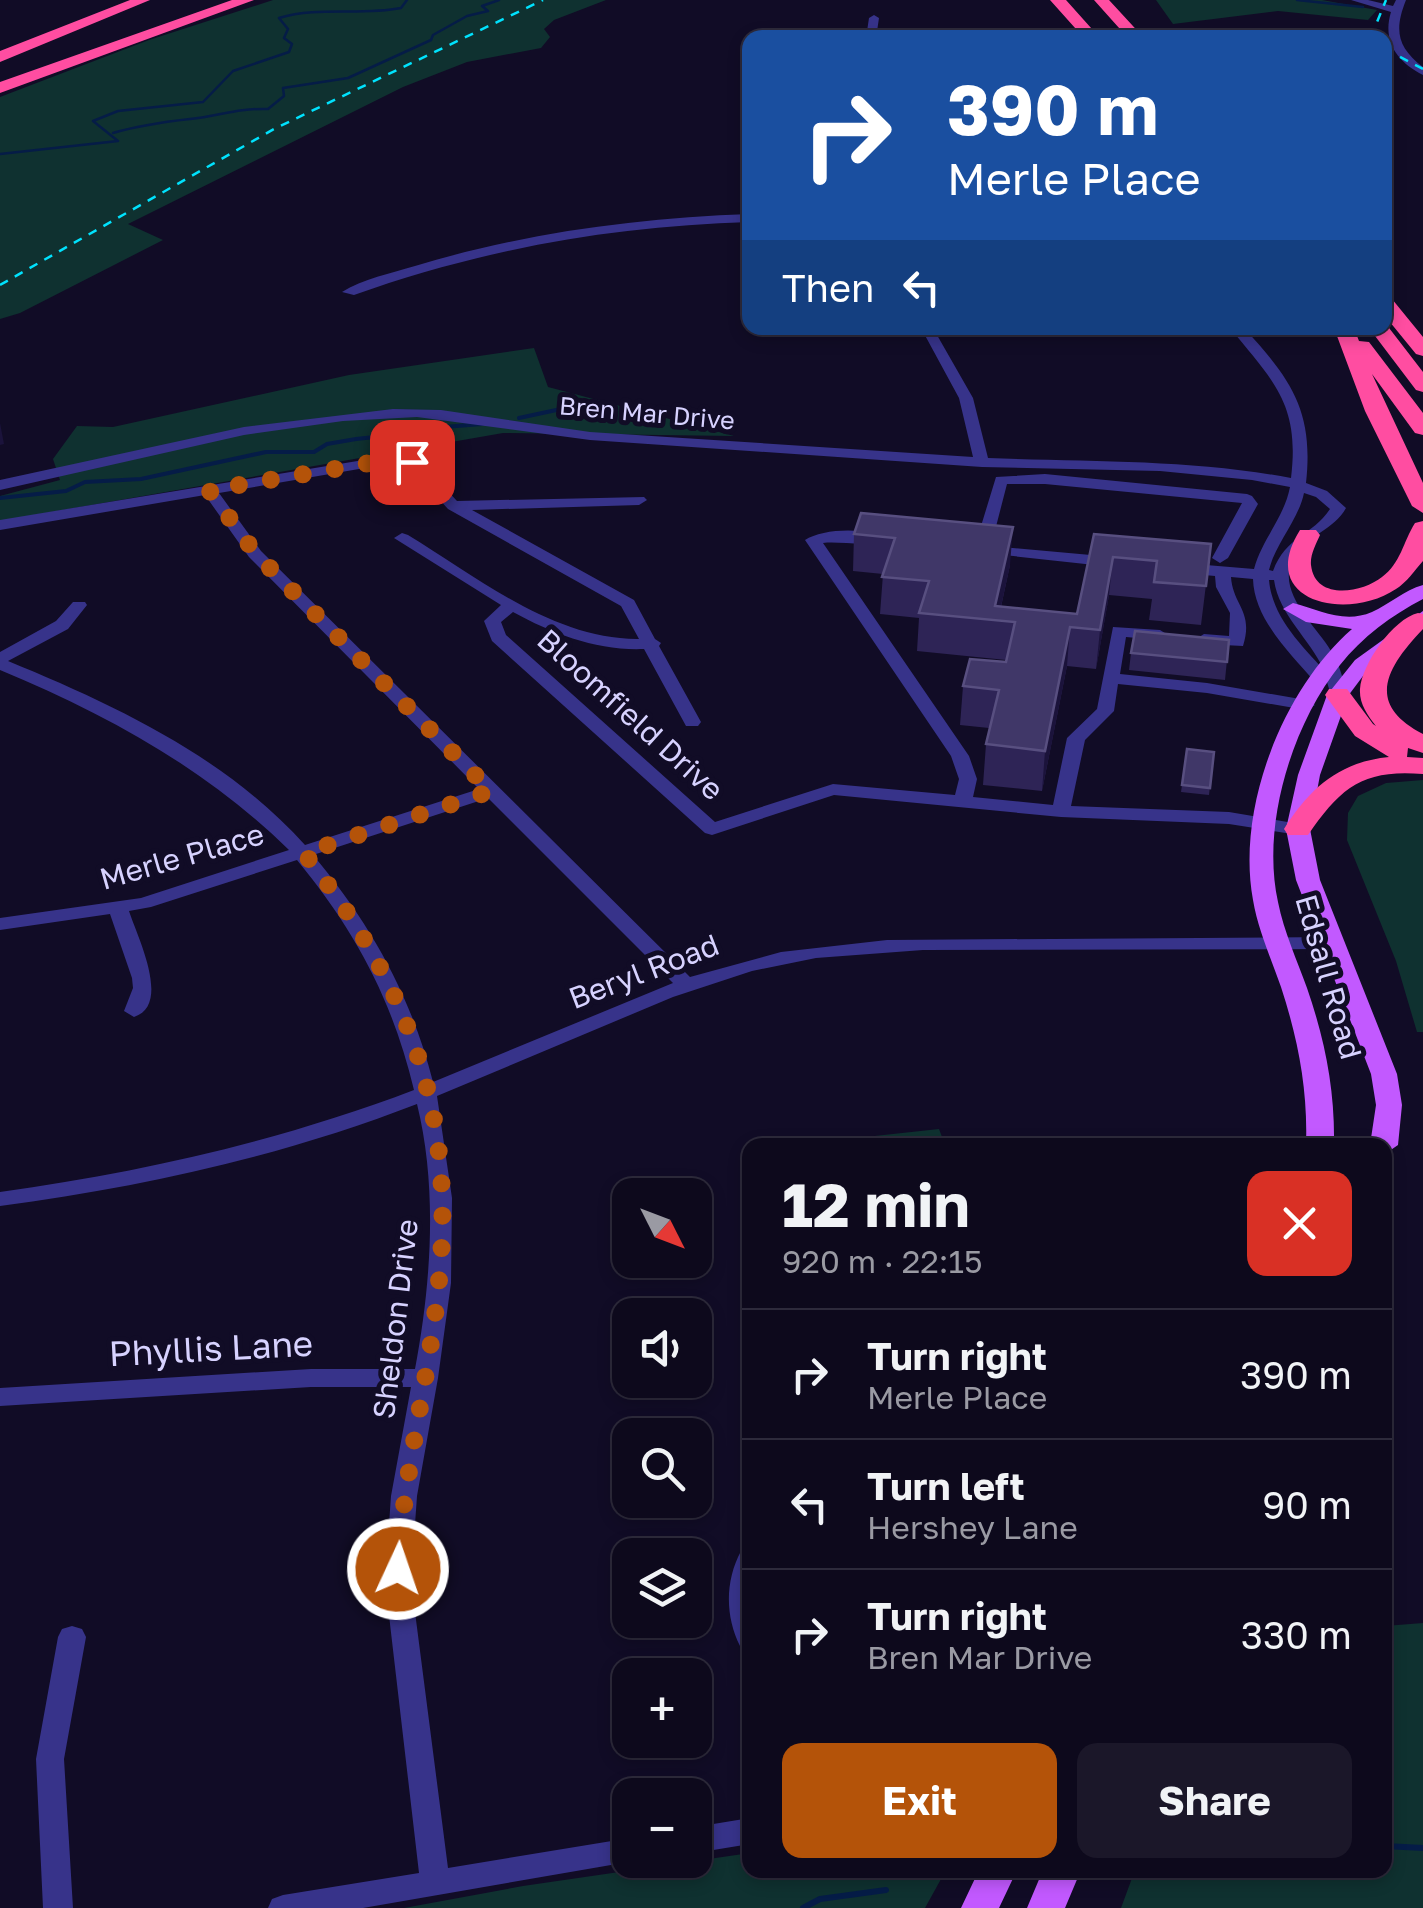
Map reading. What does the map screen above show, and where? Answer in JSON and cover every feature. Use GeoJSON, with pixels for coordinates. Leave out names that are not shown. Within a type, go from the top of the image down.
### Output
{"type":"FeatureCollection","features":[{"type":"Feature","properties":{"kind":"highway"},"geometry":{"type":"LineString","coordinates":[[0,48],[124,0]]}},
{"type":"Feature","properties":{"kind":"highway"},"geometry":{"type":"LineString","coordinates":[[0,74],[215,0]]}},
{"type":"Feature","properties":{"kind":"highway"},"geometry":{"type":"LineString","coordinates":[[0,88],[246,0]]}},
{"type":"Feature","properties":{"kind":"highway"},"geometry":{"type":"LineString","coordinates":[[1058,0],[1086,30]]}},
{"type":"Feature","properties":{"kind":"highway"},"geometry":{"type":"LineString","coordinates":[[1084,0],[1111,30]]}},
{"type":"Feature","properties":{"kind":"highway"},"geometry":{"type":"LineString","coordinates":[[1102,0],[1130,30]]}},
{"type":"Feature","properties":{"kind":"highway"},"geometry":{"type":"LineString","coordinates":[[0,66],[154,4]]}},
{"type":"Feature","properties":{"kind":"highway"},"geometry":{"type":"LineString","coordinates":[[0,57],[154,4]]}},
{"type":"Feature","properties":{"kind":"highway"},"geometry":{"type":"LineString","coordinates":[[1136,11],[1152,30]]}},
{"type":"Feature","properties":{"kind":"highway"},"geometry":{"type":"LineString","coordinates":[[1392,303],[1402,305],[1423,330]]}},
{"type":"Feature","properties":{"kind":"highway"},"geometry":{"type":"LineString","coordinates":[[1392,310],[1423,350]]}},
{"type":"Feature","properties":{"kind":"highway"},"geometry":{"type":"LineString","coordinates":[[1308,535],[1296,556],[1303,582],[1323,595],[1353,599],[1382,591],[1419,548],[1423,515],[1376,411],[1349,335]]}},
{"type":"Feature","properties":{"kind":"highway"},"geometry":{"type":"LineString","coordinates":[[1351,335],[1423,428]]}},
{"type":"Feature","properties":{"kind":"highway"},"geometry":{"type":"LineString","coordinates":[[1383,335],[1423,386]]}},
{"type":"Feature","properties":{"kind":"highway"},"geometry":{"type":"LineString","coordinates":[[1384,612],[1423,563]]}},
{"type":"Feature","properties":{"kind":"highway"},"geometry":{"type":"LineString","coordinates":[[1420,618],[1398,640],[1372,678],[1370,697],[1378,714],[1390,726],[1423,745]]}},
{"type":"Feature","properties":{"kind":"highway"},"geometry":{"type":"LineString","coordinates":[[1330,679],[1364,730],[1382,744],[1423,764]]}},
{"type":"Feature","properties":{"kind":"highway"},"geometry":{"type":"LineString","coordinates":[[1298,829],[1315,798],[1339,781],[1376,768],[1423,764]]}},
{"type":"Feature","properties":{"kind":"main road","name":"Edsall Road"},"geometry":{"type":"LineString","coordinates":[[1320,1138],[1320,1085],[1312,1042],[1277,943],[1262,886],[1273,786],[1304,710],[1384,612],[1423,591]]}},
{"type":"Feature","properties":{"kind":"main road"},"geometry":{"type":"LineString","coordinates":[[1294,609],[1342,623],[1384,612]]}},
{"type":"Feature","properties":{"kind":"main road","name":"Edsall Road"},"geometry":{"type":"LineString","coordinates":[[1330,679],[1362,664],[1420,618]]}},
{"type":"Feature","properties":{"kind":"main road","name":"Edsall Road"},"geometry":{"type":"LineString","coordinates":[[1330,679],[1298,829],[1308,880],[1384,1074],[1389,1105],[1385,1138]]}},
{"type":"Feature","properties":{"kind":"main road"},"geometry":{"type":"LineString","coordinates":[[980,1908],[984,1878]]}},
{"type":"Feature","properties":{"kind":"main road"},"geometry":{"type":"LineString","coordinates":[[980,1908],[994,1878]]}},
{"type":"Feature","properties":{"kind":"main road"},"geometry":{"type":"LineString","coordinates":[[1046,1908],[1059,1878]]}},
{"type":"Feature","properties":{"kind":"street"},"geometry":{"type":"LineString","coordinates":[[1356,0],[1398,5],[1392,30]]}},
{"type":"Feature","properties":{"kind":"street"},"geometry":{"type":"LineString","coordinates":[[872,30],[874,18]]}},
{"type":"Feature","properties":{"kind":"street"},"geometry":{"type":"LineString","coordinates":[[1392,43],[1423,72]]}},
{"type":"Feature","properties":{"kind":"street"},"geometry":{"type":"LineString","coordinates":[[349,292],[426,264],[528,239],[649,222],[742,218]]}},
{"type":"Feature","properties":{"kind":"street"},"geometry":{"type":"LineString","coordinates":[[931,335],[966,398],[982,463]]}},
{"type":"Feature","properties":{"kind":"street"},"geometry":{"type":"LineString","coordinates":[[1244,335],[1298,416],[1297,484],[1291,513],[1264,557],[1270,576],[1294,609],[1330,679]]}},
{"type":"Feature","properties":{"kind":"street","name":"Bren Mar Drive"},"geometry":{"type":"LineString","coordinates":[[0,485],[240,432],[394,412],[461,414],[593,436],[982,463],[1160,466],[1297,484],[1327,494],[1338,508],[1330,522],[1289,552],[1270,576]]}},
{"type":"Feature","properties":{"kind":"street"},"geometry":{"type":"LineString","coordinates":[[0,525],[251,480],[394,459],[414,463],[453,506],[628,603],[692,722]]}},
{"type":"Feature","properties":{"kind":"street"},"geometry":{"type":"LineString","coordinates":[[1061,811],[1076,738],[1103,716],[1119,631],[1237,642],[1238,613],[1224,586],[1222,565],[1250,504],[1248,499],[1045,479],[1001,480],[973,548],[1128,563]]}},
{"type":"Feature","properties":{"kind":"street"},"geometry":{"type":"LineString","coordinates":[[209,490],[256,554],[686,984]]}},
{"type":"Feature","properties":{"kind":"street"},"geometry":{"type":"LineString","coordinates":[[453,506],[638,500]]}},
{"type":"Feature","properties":{"kind":"street"},"geometry":{"type":"LineString","coordinates":[[893,540],[844,536],[813,540],[960,756],[968,779],[963,800]]}},
{"type":"Feature","properties":{"kind":"street","name":"Bloomfield Drive"},"geometry":{"type":"LineString","coordinates":[[402,538],[540,620],[602,642],[653,644]]}},
{"type":"Feature","properties":{"kind":"street"},"geometry":{"type":"LineString","coordinates":[[1166,567],[1222,565],[1270,576]]}},
{"type":"Feature","properties":{"kind":"street"},"geometry":{"type":"LineString","coordinates":[[1270,576],[1261,591],[1281,627],[1330,679]]}},
{"type":"Feature","properties":{"kind":"street","name":"Bloomfield Drive"},"geometry":{"type":"LineString","coordinates":[[512,604],[492,621],[498,637],[712,829],[833,789],[1061,811],[1088,819],[1266,824],[1298,829]]}},
{"type":"Feature","properties":{"kind":"street"},"geometry":{"type":"LineString","coordinates":[[0,662],[62,625],[79,605]]}},
{"type":"Feature","properties":{"kind":"street","name":"Sheldon Drive"},"geometry":{"type":"LineString","coordinates":[[0,662],[93,704],[167,744],[240,795],[304,853],[378,959],[412,1032],[429,1092],[439,1155],[442,1219],[439,1287],[401,1514],[398,1569],[435,1883]]}},
{"type":"Feature","properties":{"kind":"street"},"geometry":{"type":"LineString","coordinates":[[1110,683],[1304,710]]}},
{"type":"Feature","properties":{"kind":"street","name":"Merle Place"},"geometry":{"type":"LineString","coordinates":[[0,924],[118,909],[491,791]]}},
{"type":"Feature","properties":{"kind":"street"},"geometry":{"type":"LineString","coordinates":[[118,909],[142,978],[141,997],[134,1011]]}},
{"type":"Feature","properties":{"kind":"street","name":"Beryl Road"},"geometry":{"type":"LineString","coordinates":[[0,1200],[138,1178],[292,1140],[429,1092],[686,984],[748,966],[839,948],[932,944],[1333,943]]}},
{"type":"Feature","properties":{"kind":"street","name":"Phyllis Lane"},"geometry":{"type":"LineString","coordinates":[[0,1397],[311,1378],[426,1378]]}},
{"type":"Feature","properties":{"kind":"street"},"geometry":{"type":"LineString","coordinates":[[58,1908],[50,1759],[72,1637]]}},
{"type":"Feature","properties":{"kind":"street"},"geometry":{"type":"LineString","coordinates":[[712,1837],[742,1832]]}},
{"type":"Feature","properties":{"kind":"street"},"geometry":{"type":"LineString","coordinates":[[283,1908],[612,1854]]}},
{"type":"Feature","properties":{"kind":"green space"},"geometry":{"type":"Polygon","coordinates":[[[273,0],[606,0],[554,20],[544,29],[550,37],[541,48],[467,62],[403,87],[128,224],[163,240],[20,313],[0,319],[0,97],[149,40],[273,0]]]}},
{"type":"Feature","properties":{"kind":"green space"},"geometry":{"type":"Polygon","coordinates":[[[1156,0],[1322,0],[1377,10],[1368,20],[1278,11],[1173,24],[1156,0]]]}},
{"type":"Feature","properties":{"kind":"green space"},"geometry":{"type":"Polygon","coordinates":[[[534,348],[548,387],[734,436],[503,433],[0,521],[0,496],[60,480],[53,459],[77,426],[113,427],[349,375],[534,348]]]}},
{"type":"Feature","properties":{"kind":"green space"},"geometry":{"type":"Polygon","coordinates":[[[1423,780],[1423,1032],[1417,1032],[1396,961],[1347,840],[1348,813],[1358,796],[1386,783],[1423,780]]]}},
{"type":"Feature","properties":{"kind":"green space"},"geometry":{"type":"Polygon","coordinates":[[[939,1129],[942,1138],[856,1138],[939,1129]]]}},
{"type":"Feature","properties":{"kind":"green space"},"geometry":{"type":"Polygon","coordinates":[[[1423,1623],[1423,1908],[1121,1908],[1132,1878],[1392,1878],[1392,1625],[1423,1623]]]}},
{"type":"Feature","properties":{"kind":"green space"},"geometry":{"type":"Polygon","coordinates":[[[742,1854],[742,1878],[942,1878],[925,1908],[404,1908],[612,1873],[612,1878],[712,1878],[712,1859],[742,1854]]]}},
{"type":"Feature","properties":{"kind":"building"},"geometry":{"type":"Polygon","coordinates":[[[861,513],[1013,527],[995,606],[1077,614],[1094,534],[1211,544],[1206,586],[1154,582],[1157,561],[1113,557],[1100,630],[1070,627],[1045,751],[986,744],[999,690],[963,686],[970,659],[1006,662],[1015,622],[919,613],[929,581],[882,577],[895,538],[854,534],[861,513]]]}},
{"type":"Feature","properties":{"kind":"building"},"geometry":{"type":"Polygon","coordinates":[[[1135,631],[1229,640],[1227,662],[1131,653],[1135,631]]]}},
{"type":"Feature","properties":{"kind":"building"},"geometry":{"type":"Polygon","coordinates":[[[1187,749],[1214,752],[1210,788],[1182,785],[1187,749]]]}},
{"type":"Feature","properties":{"kind":"waterway"},"geometry":{"type":"LineString","coordinates":[[0,154],[118,141],[93,121],[118,111],[203,102],[233,71],[289,52],[292,44],[284,38],[288,29],[279,18],[309,12],[401,8],[407,0]]}},
{"type":"Feature","properties":{"kind":"waterway"},"geometry":{"type":"LineString","coordinates":[[113,133],[268,109],[284,96],[283,88],[348,78],[431,40],[433,35],[467,16],[488,11],[482,6],[499,0]]}},
{"type":"Feature","properties":{"kind":"waterway"},"geometry":{"type":"LineString","coordinates":[[1297,0],[1363,7]]}},
{"type":"Feature","properties":{"kind":"waterway"},"geometry":{"type":"LineString","coordinates":[[519,418],[561,409],[609,419]]}},
{"type":"Feature","properties":{"kind":"waterway"},"geometry":{"type":"LineString","coordinates":[[0,498],[66,491],[85,482],[141,479],[266,452],[314,452],[327,444],[356,439],[394,435],[407,439],[444,427],[482,424]]}},
{"type":"Feature","properties":{"kind":"waterway"},"geometry":{"type":"LineString","coordinates":[[1392,1846],[1423,1848]]}},
{"type":"Feature","properties":{"kind":"waterway"},"geometry":{"type":"LineString","coordinates":[[803,1908],[820,1899],[886,1890]]}},
{"type":"Feature","properties":{"kind":"railway"},"geometry":{"type":"LineString","coordinates":[[0,285],[274,129],[543,0]]}},
{"type":"Feature","properties":{"kind":"railway"},"geometry":{"type":"LineString","coordinates":[[1375,30],[1386,0]]}},
{"type":"Feature","properties":{"kind":"railway"},"geometry":{"type":"LineString","coordinates":[[1392,53],[1423,69]]}},
{"type":"Feature","properties":{"kind":"route"},"geometry":{"type":"LineString","coordinates":[[398,1569],[401,1514],[439,1287],[439,1155],[421,1060],[395,992],[362,931],[304,853],[491,791],[256,554],[209,490],[394,459],[412,462]]}}]}
